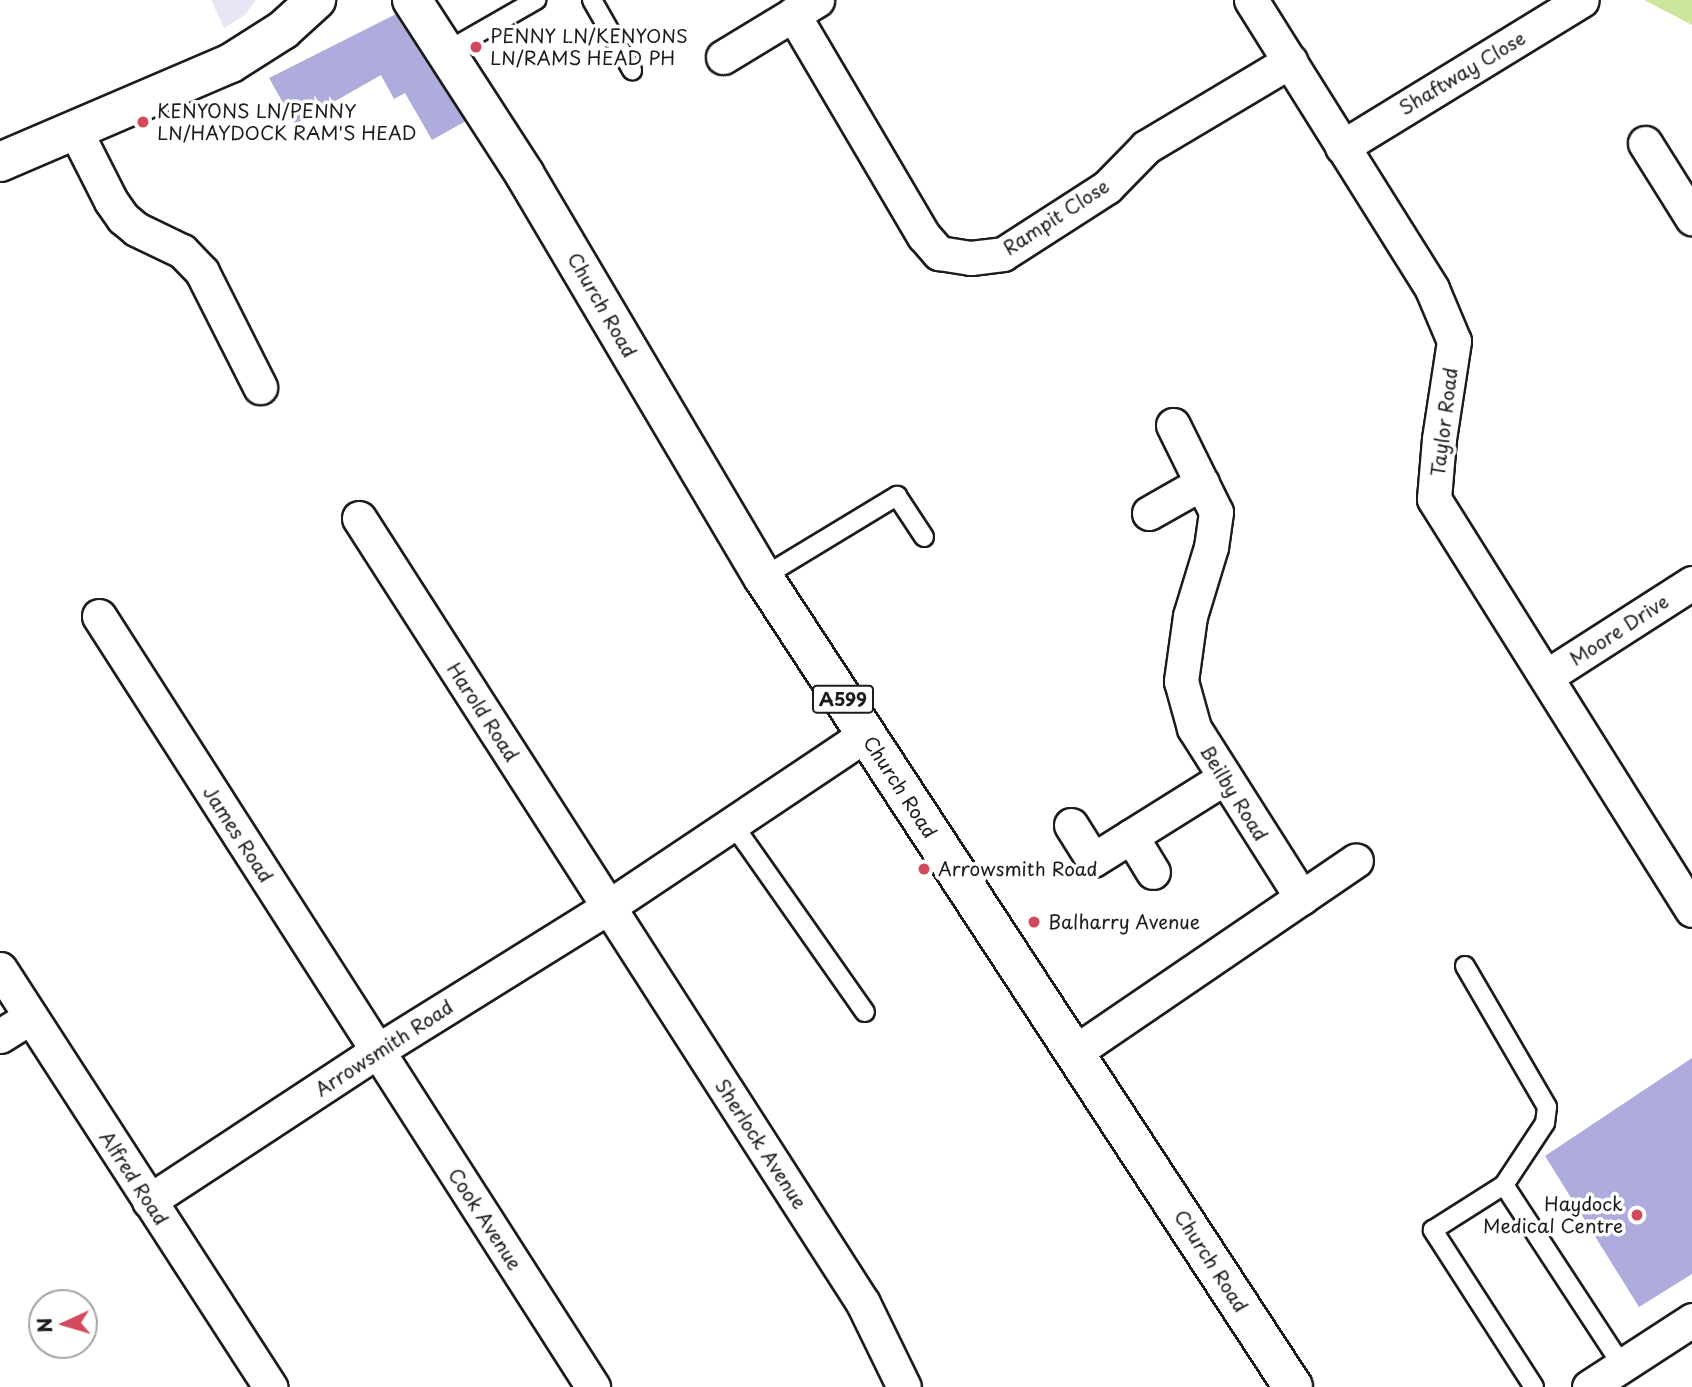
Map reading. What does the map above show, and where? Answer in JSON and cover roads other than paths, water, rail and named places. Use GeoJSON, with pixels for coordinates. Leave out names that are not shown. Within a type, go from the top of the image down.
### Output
{"type":"FeatureCollection","features":[{"type":"Feature","properties":{"kind":"main road"},"geometry":{"type":"LineString","coordinates":[[0,162],[76,132],[240,58],[283,30],[316,0]]}},
{"type":"Feature","properties":{"kind":"main road","name":"Church Road"},"geometry":{"type":"LineString","coordinates":[[412,0],[525,175],[763,577],[1293,1387]]}},
{"type":"Feature","properties":{"kind":"street","name":"Taylor Road"},"geometry":{"type":"LineString","coordinates":[[1251,0],[1432,289],[1454,341],[1439,439],[1434,499],[1692,910]]}},
{"type":"Feature","properties":{"kind":"street","name":"Shaftway Close"},"geometry":{"type":"LineString","coordinates":[[1342,147],[1582,0]]}},
{"type":"Feature","properties":{"kind":"street","name":"Rampit Close"},"geometry":{"type":"LineString","coordinates":[[723,57],[805,7],[924,236],[939,253],[971,258],[1003,254],[1107,187],[1146,147],[1290,61]]}},
{"type":"Feature","properties":{"kind":"street"},"geometry":{"type":"LineString","coordinates":[[76,132],[111,201],[123,218],[136,229],[182,251],[202,272],[262,386]]}},
{"type":"Feature","properties":{"kind":"street"},"geometry":{"type":"LineString","coordinates":[[1645,143],[1692,218]]}},
{"type":"Feature","properties":{"kind":"street"},"geometry":{"type":"LineString","coordinates":[[1149,513],[1202,483],[1173,425]]}},
{"type":"Feature","properties":{"kind":"street","name":"Beilby Road"},"geometry":{"type":"LineString","coordinates":[[1202,483],[1216,512],[1211,547],[1190,616],[1181,681],[1194,729],[1302,898]]}},
{"type":"Feature","properties":{"kind":"street","name":"Harold Road"},"geometry":{"type":"LineString","coordinates":[[359,518],[608,907]]}},
{"type":"Feature","properties":{"kind":"street","name":"Moore Drive"},"geometry":{"type":"LineString","coordinates":[[1547,677],[1692,583]]}},
{"type":"Feature","properties":{"kind":"street","name":"James Road"},"geometry":{"type":"LineString","coordinates":[[99,617],[377,1051]]}},
{"type":"Feature","properties":{"kind":"street","name":"Arrowsmith Road"},"geometry":{"type":"LineString","coordinates":[[149,1200],[377,1051],[608,907],[866,734]]}},
{"type":"Feature","properties":{"kind":"street"},"geometry":{"type":"LineString","coordinates":[[1072,825],[1093,860],[1224,778]]}},
{"type":"Feature","properties":{"kind":"street"},"geometry":{"type":"LineString","coordinates":[[1131,836],[1153,872]]}},
{"type":"Feature","properties":{"kind":"street"},"geometry":{"type":"LineString","coordinates":[[1075,1052],[1356,860]]}},
{"type":"Feature","properties":{"kind":"street","name":"Sherlock Avenue"},"geometry":{"type":"LineString","coordinates":[[608,907],[863,1303],[904,1387]]}},
{"type":"Feature","properties":{"kind":"street","name":"Alfred Road"},"geometry":{"type":"LineString","coordinates":[[0,969],[270,1387]]}},
{"type":"Feature","properties":{"kind":"street"},"geometry":{"type":"LineString","coordinates":[[0,1036],[30,1017]]}},
{"type":"Feature","properties":{"kind":"street","name":"Cook Avenue"},"geometry":{"type":"LineString","coordinates":[[377,1051],[593,1387]]}},
{"type":"Feature","properties":{"kind":"street"},"geometry":{"type":"LineString","coordinates":[[1589,1387],[1692,1321]]}},
{"type":"Feature","properties":{"kind":"lane"},"geometry":{"type":"LineString","coordinates":[[447,51],[536,0]]}},
{"type":"Feature","properties":{"kind":"lane"},"geometry":{"type":"LineString","coordinates":[[592,0],[632,70]]}},
{"type":"Feature","properties":{"kind":"lane"},"geometry":{"type":"LineString","coordinates":[[763,577],[897,496],[924,537]]}},
{"type":"Feature","properties":{"kind":"lane"},"geometry":{"type":"LineString","coordinates":[[732,823],[865,1012]]}},
{"type":"Feature","properties":{"kind":"lane"},"geometry":{"type":"LineString","coordinates":[[1465,966],[1547,1107],[1545,1123],[1504,1185],[1433,1230],[1534,1387]]}},
{"type":"Feature","properties":{"kind":"lane"},"geometry":{"type":"LineString","coordinates":[[1504,1185],[1622,1365]]}},
{"type":"Feature","properties":{"kind":"place","name":"PENNY LN/KENYONS LN/RAMS HEAD PH"},"geometry":{"type":"Point","coordinates":[476,47]}},
{"type":"Feature","properties":{"kind":"place","name":"KENYONS LN/PENNY LN/HAYDOCK RAM'S HEAD"},"geometry":{"type":"Point","coordinates":[143,122]}},
{"type":"Feature","properties":{"kind":"place","name":"Arrowsmith Road"},"geometry":{"type":"Point","coordinates":[924,869]}},
{"type":"Feature","properties":{"kind":"place","name":"Balharry Avenue"},"geometry":{"type":"Point","coordinates":[1034,922]}},
{"type":"Feature","properties":{"kind":"place","name":"Haydock Medical Centre"},"geometry":{"type":"Point","coordinates":[1637,1215]}}]}
